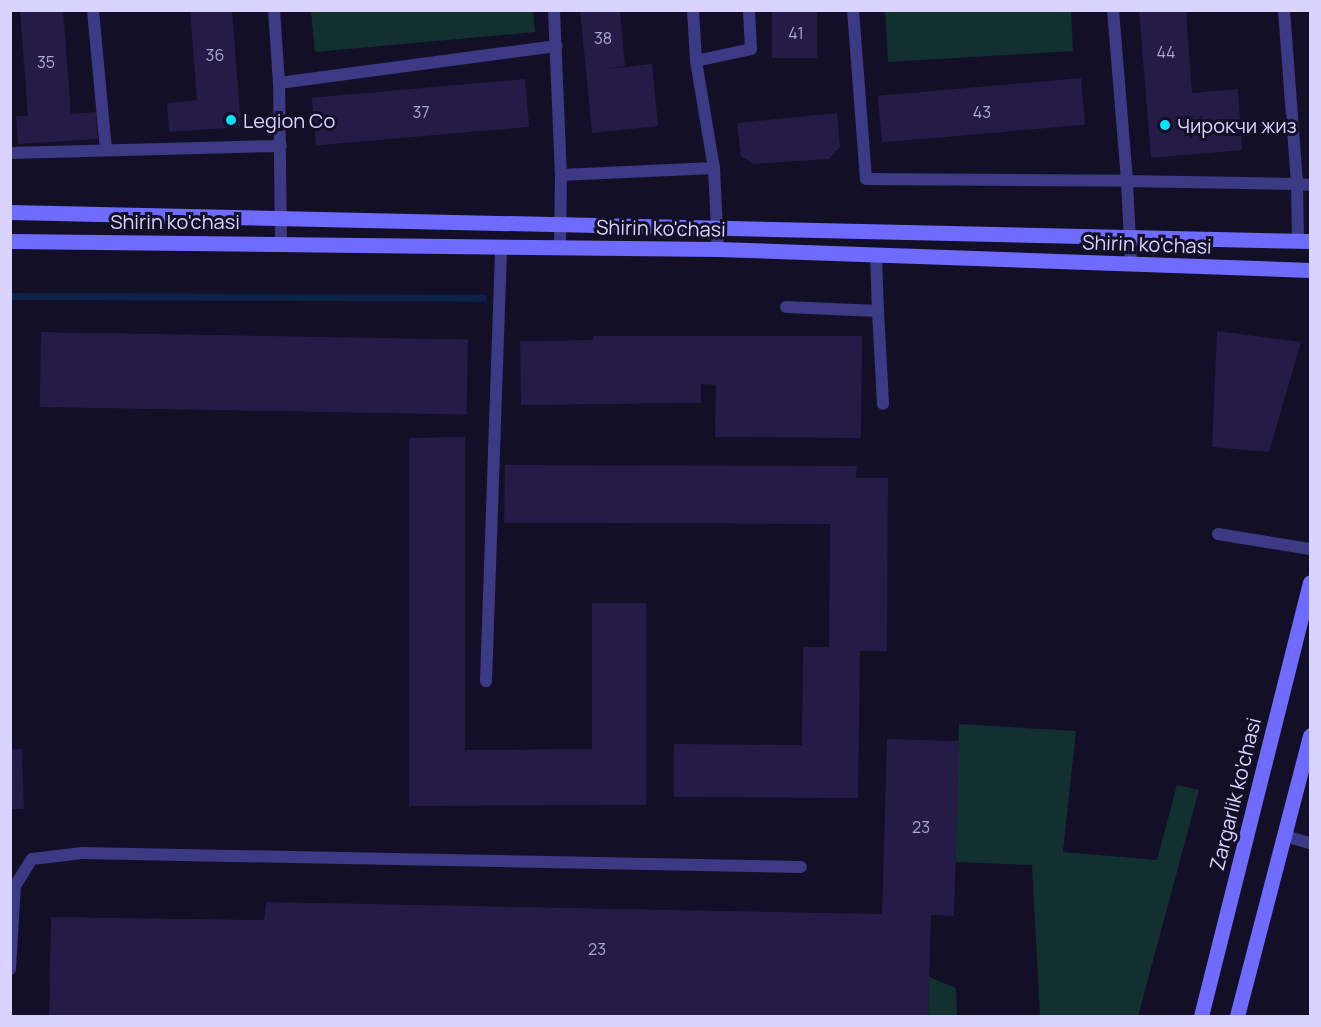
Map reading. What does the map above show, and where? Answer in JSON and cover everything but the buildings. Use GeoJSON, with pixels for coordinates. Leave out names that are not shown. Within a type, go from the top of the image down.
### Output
{"type":"FeatureCollection","features":[{"type":"Feature","properties":{"kind":"main road","name":"Shirin ko'chasi"},"geometry":{"type":"LineString","coordinates":[[10,212],[560,222],[1304,241]]}},
{"type":"Feature","properties":{"kind":"main road","name":"Shirin ko'chasi"},"geometry":{"type":"LineString","coordinates":[[10,241],[281,242],[718,249],[1311,270]]}},
{"type":"Feature","properties":{"kind":"main road","name":"Zargarlik ko'chasi"},"geometry":{"type":"LineString","coordinates":[[1201,1017],[1311,582]]}},
{"type":"Feature","properties":{"kind":"main road"},"geometry":{"type":"LineString","coordinates":[[1237,1017],[1311,735]]}},
{"type":"Feature","properties":{"kind":"lane"},"geometry":{"type":"LineString","coordinates":[[93,10],[106,149]]}},
{"type":"Feature","properties":{"kind":"lane"},"geometry":{"type":"LineString","coordinates":[[274,10],[281,146],[283,216],[281,242]]}},
{"type":"Feature","properties":{"kind":"lane"},"geometry":{"type":"LineString","coordinates":[[554,10],[561,175],[560,247]]}},
{"type":"Feature","properties":{"kind":"lane"},"geometry":{"type":"LineString","coordinates":[[693,10],[696,61],[714,168],[718,249]]}},
{"type":"Feature","properties":{"kind":"lane"},"geometry":{"type":"LineString","coordinates":[[696,61],[751,49],[749,10]]}},
{"type":"Feature","properties":{"kind":"lane"},"geometry":{"type":"LineString","coordinates":[[854,10],[866,179],[1311,184]]}},
{"type":"Feature","properties":{"kind":"lane"},"geometry":{"type":"LineString","coordinates":[[1113,10],[1131,236],[1131,264]]}},
{"type":"Feature","properties":{"kind":"lane"},"geometry":{"type":"LineString","coordinates":[[1284,10],[1297,184],[1304,241]]}},
{"type":"Feature","properties":{"kind":"lane"},"geometry":{"type":"LineString","coordinates":[[279,83],[557,46]]}},
{"type":"Feature","properties":{"kind":"lane"},"geometry":{"type":"LineString","coordinates":[[10,153],[281,146]]}},
{"type":"Feature","properties":{"kind":"lane"},"geometry":{"type":"LineString","coordinates":[[561,175],[714,168]]}},
{"type":"Feature","properties":{"kind":"lane"},"geometry":{"type":"LineString","coordinates":[[486,681],[501,246]]}},
{"type":"Feature","properties":{"kind":"lane"},"geometry":{"type":"LineString","coordinates":[[876,255],[883,404]]}},
{"type":"Feature","properties":{"kind":"lane"},"geometry":{"type":"LineString","coordinates":[[786,308],[878,311]]}},
{"type":"Feature","properties":{"kind":"lane"},"geometry":{"type":"LineString","coordinates":[[1218,534],[1311,549]]}},
{"type":"Feature","properties":{"kind":"lane"},"geometry":{"type":"LineString","coordinates":[[1285,836],[1311,843]]}},
{"type":"Feature","properties":{"kind":"lane"},"geometry":{"type":"LineString","coordinates":[[10,969],[15,886],[32,859],[83,854],[801,867]]}},
{"type":"Feature","properties":{"kind":"green space"},"geometry":{"type":"Polygon","coordinates":[[[311,11],[533,11],[535,32],[315,52],[311,11]]]}},
{"type":"Feature","properties":{"kind":"green space"},"geometry":{"type":"Polygon","coordinates":[[[885,11],[1071,11],[1073,51],[888,62],[885,11]]]}},
{"type":"Feature","properties":{"kind":"green space"},"geometry":{"type":"Polygon","coordinates":[[[959,724],[1076,731],[1063,852],[1157,860],[1177,785],[1199,790],[1138,1016],[1040,1016],[1032,865],[955,862],[959,724]]]}},
{"type":"Feature","properties":{"kind":"green space"},"geometry":{"type":"Polygon","coordinates":[[[929,977],[956,988],[957,1016],[928,1016],[929,977]]]}},
{"type":"Feature","properties":{"kind":"waterway"},"geometry":{"type":"LineString","coordinates":[[10,296],[483,298]]}},
{"type":"Feature","properties":{"kind":"place","name":"Legion Co"},"geometry":{"type":"Point","coordinates":[231,120]}},
{"type":"Feature","properties":{"kind":"place","name":"Чирокчи жиз"},"geometry":{"type":"Point","coordinates":[1165,125]}}]}
